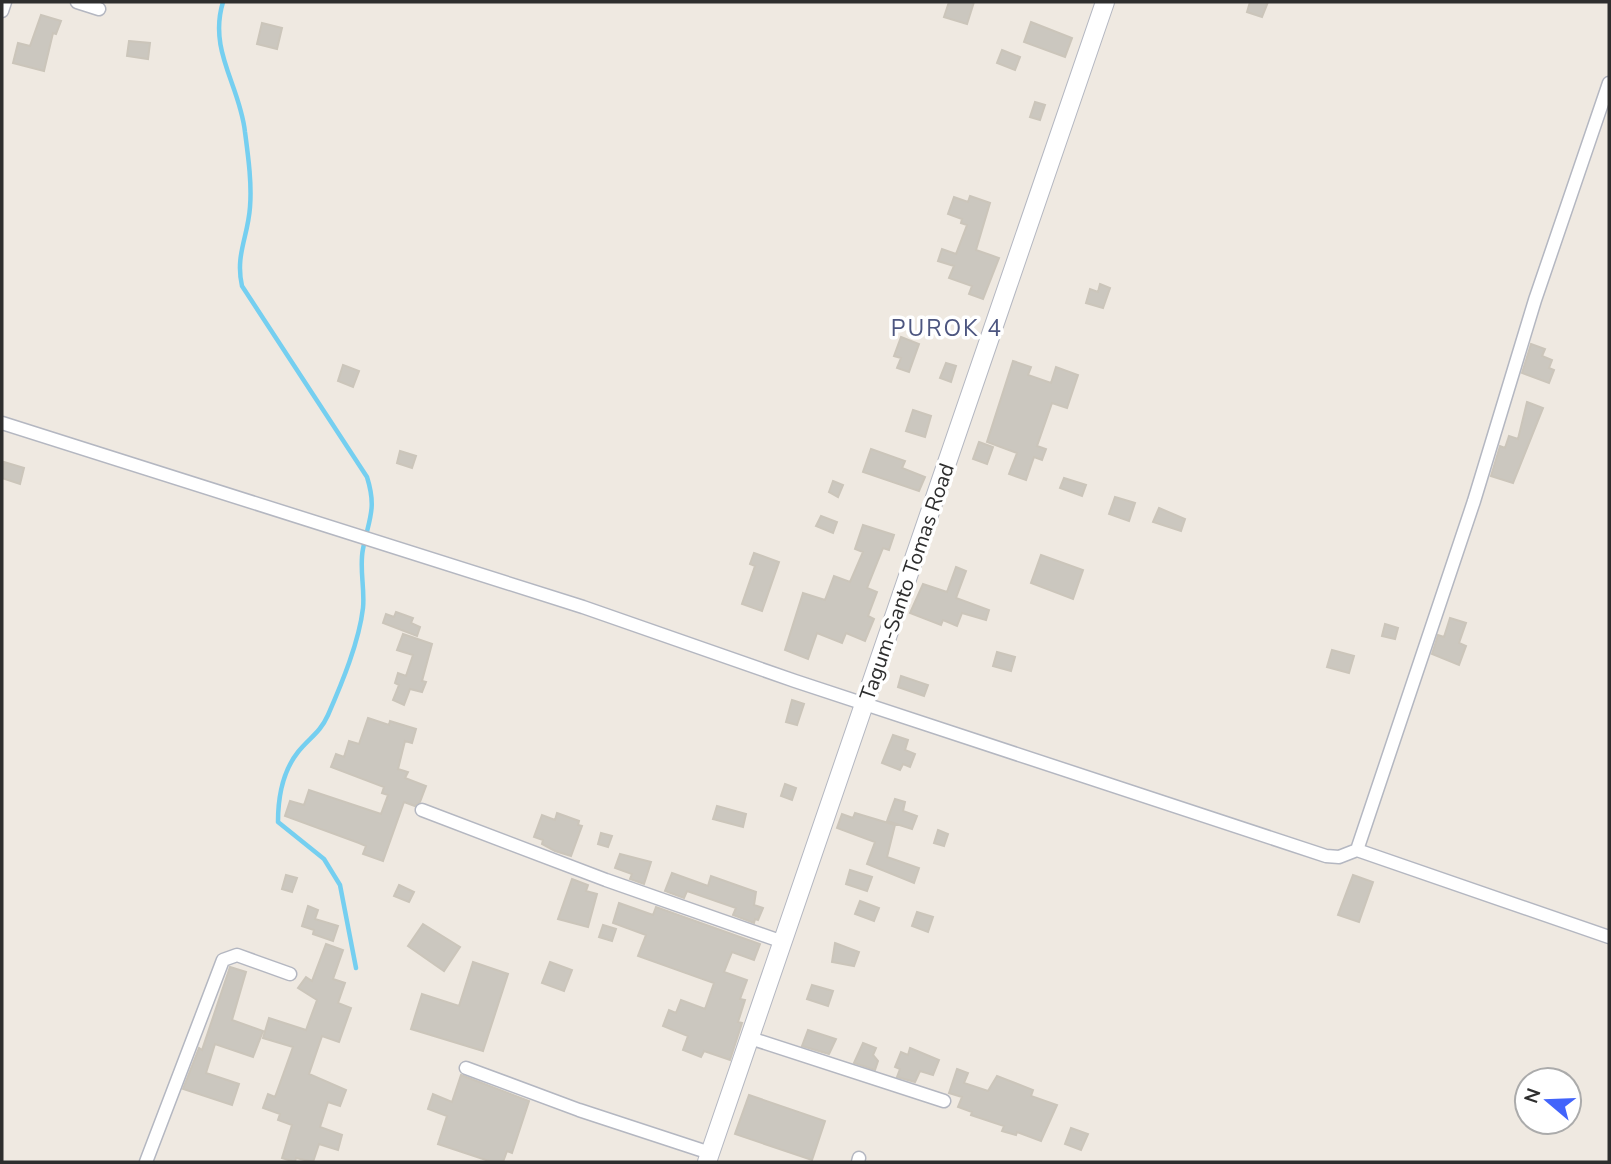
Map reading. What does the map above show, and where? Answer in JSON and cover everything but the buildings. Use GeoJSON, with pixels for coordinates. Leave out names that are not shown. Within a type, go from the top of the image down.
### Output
{"type":"FeatureCollection","features":[{"type":"Feature","properties":{"kind":"main road","name":"Tagum-Santo Tomas Road"},"geometry":{"type":"LineString","coordinates":[[708,1158],[866,705],[1105,2]]}},
{"type":"Feature","properties":{"kind":"street"},"geometry":{"type":"LineString","coordinates":[[2,11],[5,2]]}},
{"type":"Feature","properties":{"kind":"street"},"geometry":{"type":"LineString","coordinates":[[77,2],[99,9]]}},
{"type":"Feature","properties":{"kind":"street"},"geometry":{"type":"LineString","coordinates":[[1357,850],[1474,501],[1535,300],[1609,83]]}},
{"type":"Feature","properties":{"kind":"street"},"geometry":{"type":"LineString","coordinates":[[2,422],[583,607],[866,705],[1326,856],[1339,858],[1357,850],[1609,937]]}},
{"type":"Feature","properties":{"kind":"street"},"geometry":{"type":"LineString","coordinates":[[422,810],[606,880],[783,942]]}},
{"type":"Feature","properties":{"kind":"street"},"geometry":{"type":"LineString","coordinates":[[146,1162],[223,960],[237,955],[290,974]]}},
{"type":"Feature","properties":{"kind":"street"},"geometry":{"type":"LineString","coordinates":[[750,1038],[944,1101]]}},
{"type":"Feature","properties":{"kind":"street"},"geometry":{"type":"LineString","coordinates":[[466,1068],[708,1158]]}},
{"type":"Feature","properties":{"kind":"waterway"},"geometry":{"type":"LineString","coordinates":[[223,2],[219,36],[242,115],[250,179],[249,218],[240,265],[242,286],[367,477],[370,488],[371,513],[362,556],[363,608],[354,648],[325,721],[293,759],[282,785],[278,813],[278,822],[324,859],[340,885],[356,968]]}},
{"type":"Feature","properties":{"kind":"district","name":"PUROK 4"},"geometry":{"type":"Point","coordinates":[947,328]}}]}
